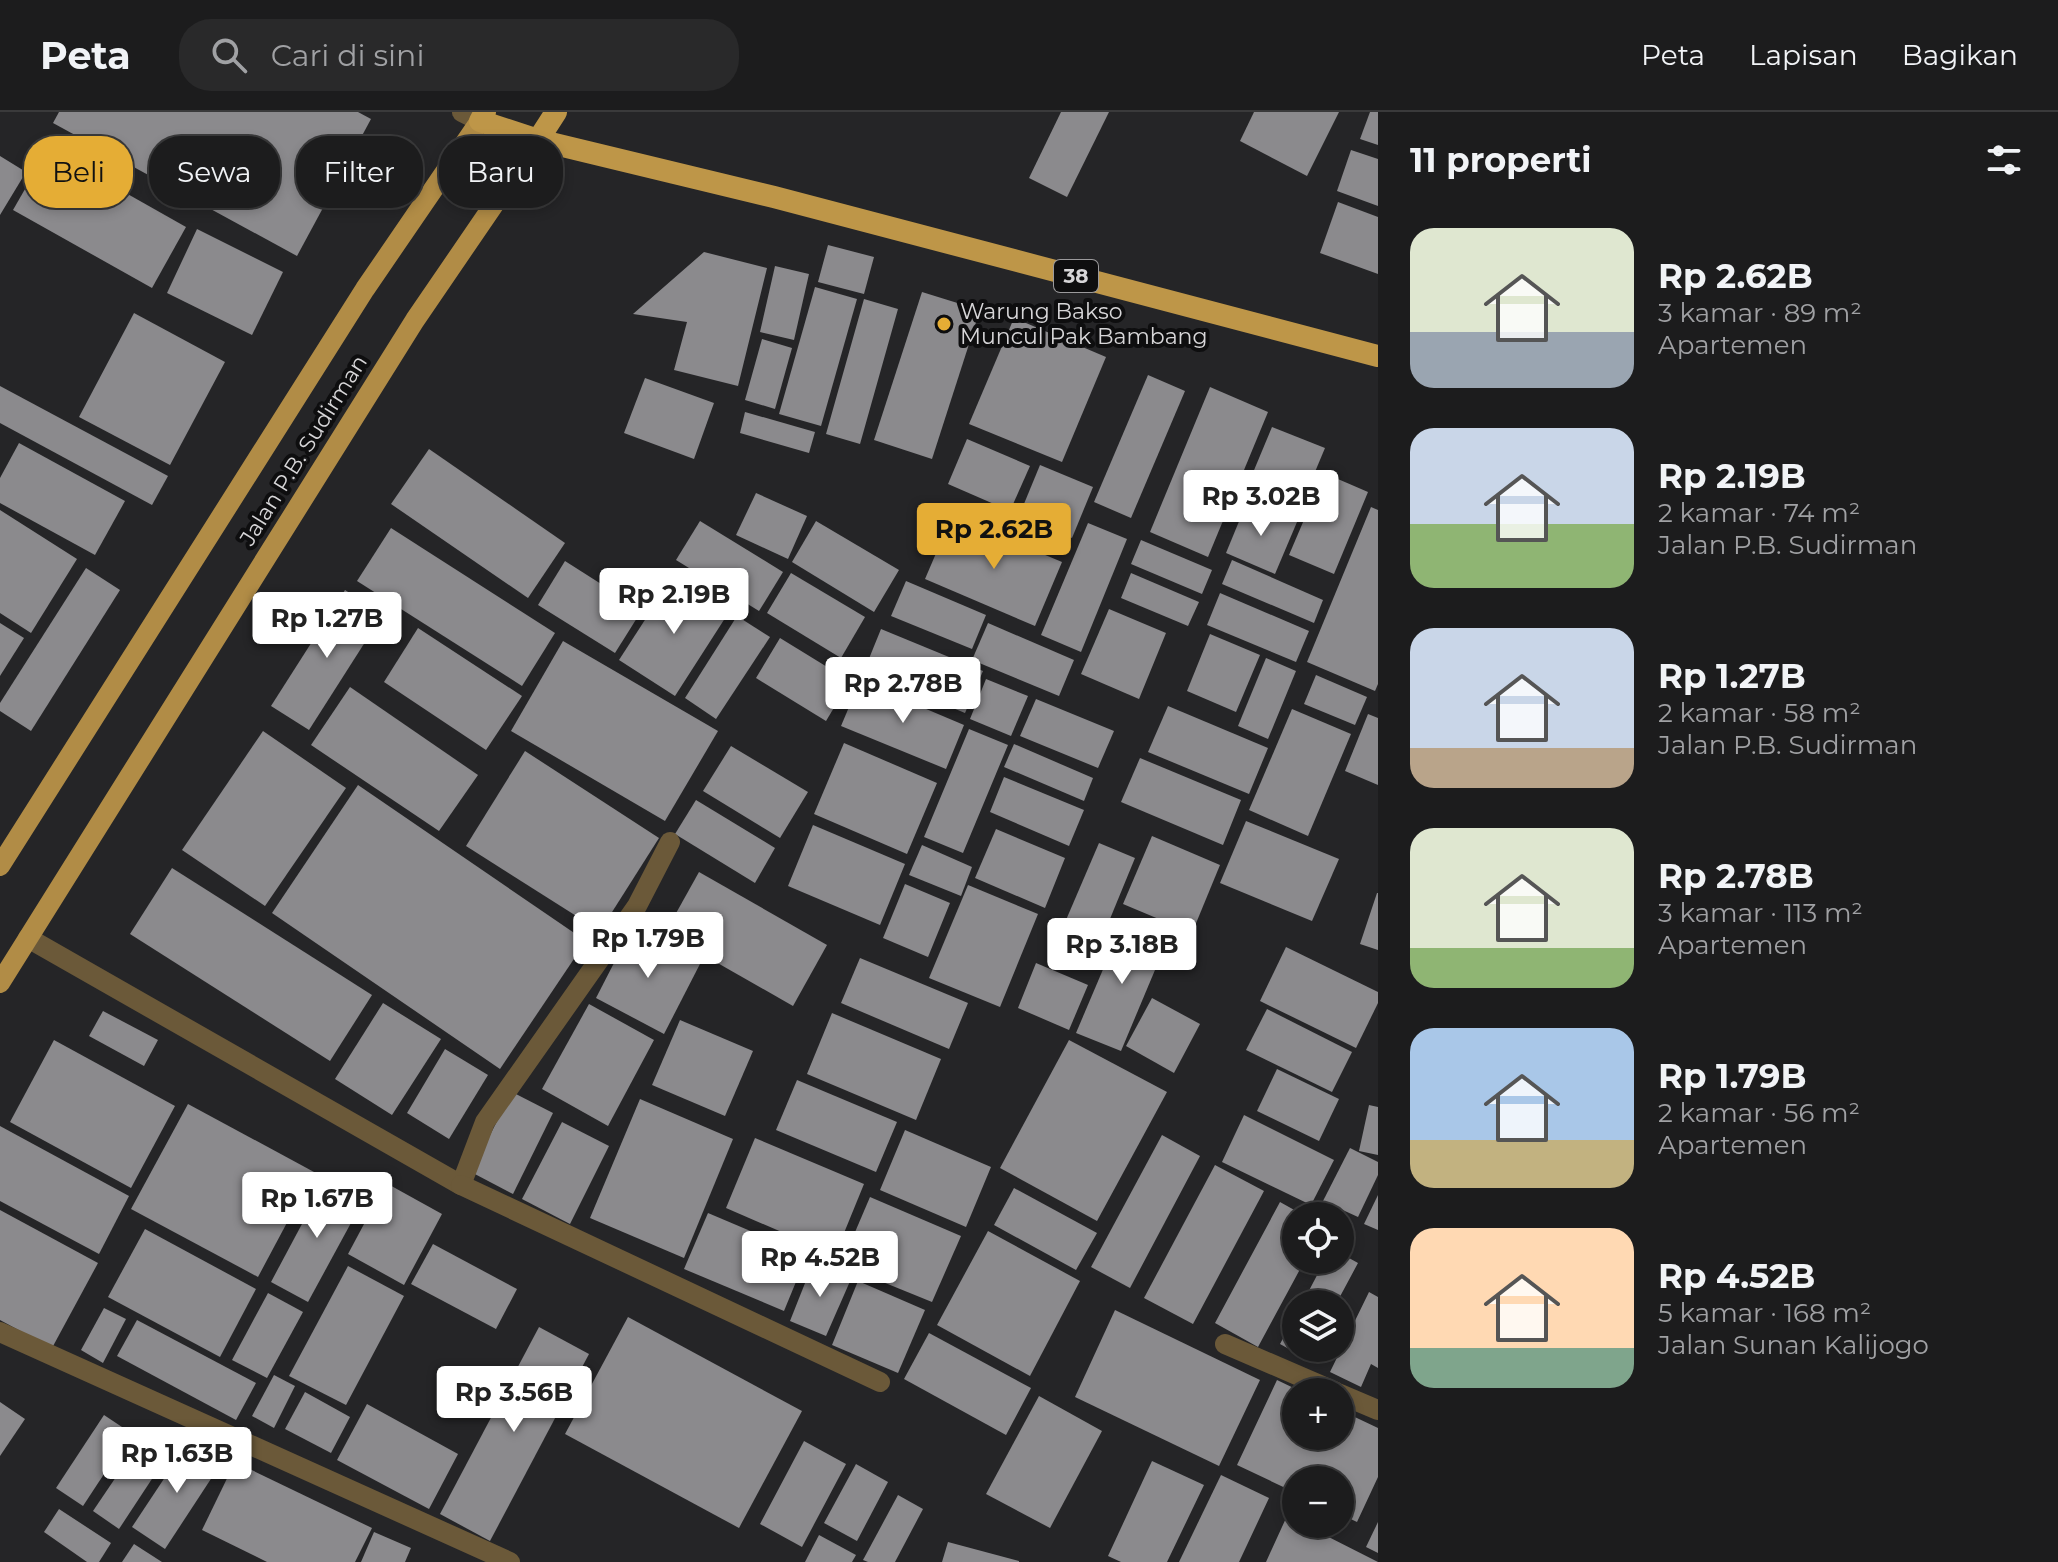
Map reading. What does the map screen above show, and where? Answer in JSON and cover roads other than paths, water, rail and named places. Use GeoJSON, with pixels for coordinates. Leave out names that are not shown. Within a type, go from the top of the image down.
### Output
{"type":"FeatureCollection","features":[{"type":"Feature","properties":{"kind":"highway","name":"Jalan P.B. Sudirman"},"geometry":{"type":"LineString","coordinates":[[541,136],[556,112]]}},
{"type":"Feature","properties":{"kind":"highway","name":"38"},"geometry":{"type":"LineString","coordinates":[[476,115],[528,136]]}},
{"type":"Feature","properties":{"kind":"highway","name":"38"},"geometry":{"type":"LineString","coordinates":[[563,146],[774,197],[1378,356]]}},
{"type":"Feature","properties":{"kind":"main road","name":"Jalan P.B. Sudirman"},"geometry":{"type":"LineString","coordinates":[[0,866],[476,115]]}},
{"type":"Feature","properties":{"kind":"main road","name":"Jalan P.B. Sudirman"},"geometry":{"type":"LineString","coordinates":[[0,983],[415,320],[492,208]]}},
{"type":"Feature","properties":{"kind":"street"},"geometry":{"type":"LineString","coordinates":[[461,1185],[485,1122],[637,906],[670,842]]}},
{"type":"Feature","properties":{"kind":"street"},"geometry":{"type":"LineString","coordinates":[[28,938],[461,1185],[880,1382]]}},
{"type":"Feature","properties":{"kind":"street"},"geometry":{"type":"LineString","coordinates":[[0,1332],[510,1562]]}},
{"type":"Feature","properties":{"kind":"street"},"geometry":{"type":"LineString","coordinates":[[1225,1344],[1303,1378]]}},
{"type":"Feature","properties":{"kind":"street"},"geometry":{"type":"LineString","coordinates":[[1354,1400],[1378,1410]]}},
{"type":"Feature","properties":{"kind":"place","name":"Warung Bakso Muncul Pak Bambang"},"geometry":{"type":"Point","coordinates":[944,324]}}]}
